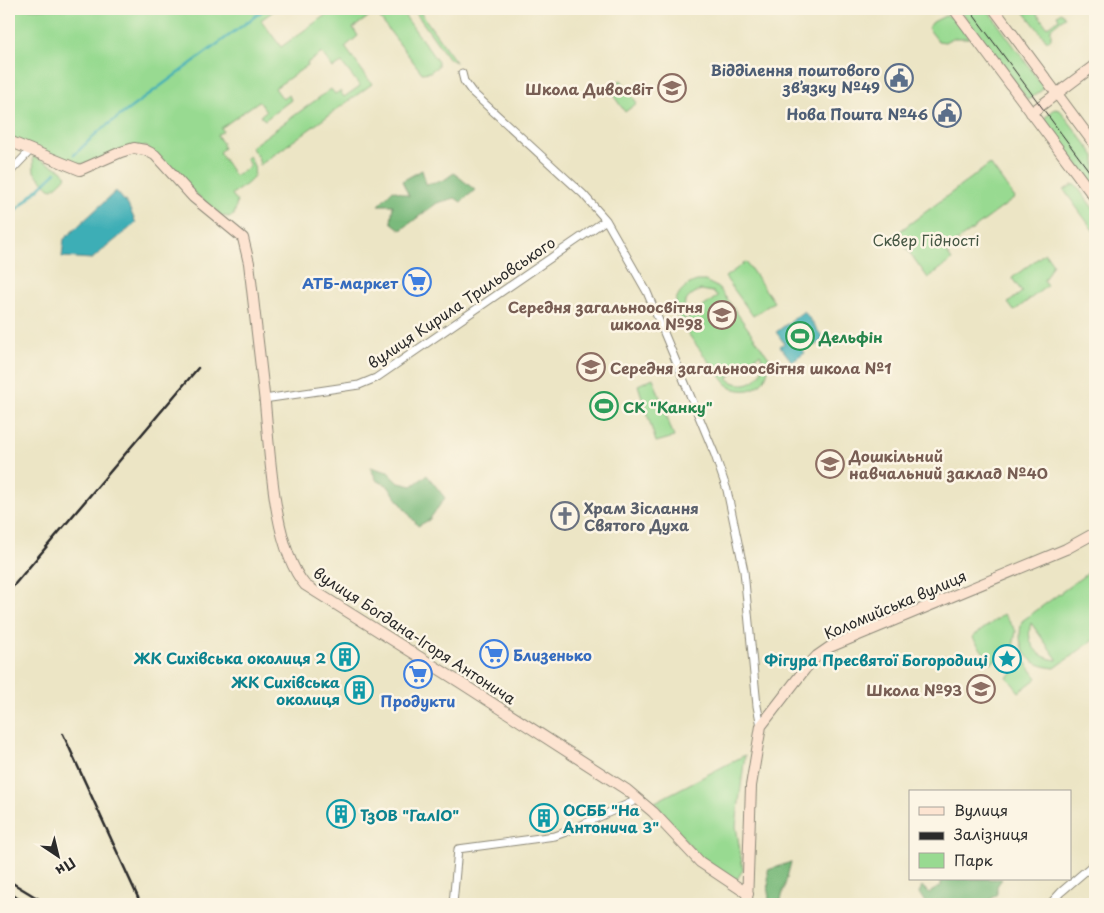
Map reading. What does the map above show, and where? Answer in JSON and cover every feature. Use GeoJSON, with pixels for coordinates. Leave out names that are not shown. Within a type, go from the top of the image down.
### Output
{"type":"FeatureCollection","features":[{"type":"Feature","properties":{"kind":"main road"},"geometry":{"type":"LineString","coordinates":[[954,9],[1095,198]]}},
{"type":"Feature","properties":{"kind":"main road"},"geometry":{"type":"LineString","coordinates":[[994,9],[1095,145]]}},
{"type":"Feature","properties":{"kind":"main road"},"geometry":{"type":"LineString","coordinates":[[1031,113],[1095,65]]}},
{"type":"Feature","properties":{"kind":"main road"},"geometry":{"type":"LineString","coordinates":[[9,141],[31,149]]}},
{"type":"Feature","properties":{"kind":"main road","name":"вулиця Богдана-Ігоря Антонича"},"geometry":{"type":"LineString","coordinates":[[31,149],[80,170],[121,152],[134,148],[145,150],[155,156],[193,197],[243,238],[249,263],[273,480],[282,536],[297,575],[306,585],[486,698],[639,799],[700,862],[747,899]]}},
{"type":"Feature","properties":{"kind":"main road","name":"Коломийська вулиця"},"geometry":{"type":"LineString","coordinates":[[747,899],[750,786],[761,726],[817,656],[830,647],[1066,549],[1095,533]]}},
{"type":"Feature","properties":{"kind":"street"},"geometry":{"type":"LineString","coordinates":[[462,73],[464,81],[472,92],[583,194],[606,220],[647,292],[715,454],[727,490],[744,571],[757,706],[761,726]]}},
{"type":"Feature","properties":{"kind":"street"},"geometry":{"type":"LineString","coordinates":[[9,173],[31,149]]}},
{"type":"Feature","properties":{"kind":"street","name":"вулиця Кирила Трильовського"},"geometry":{"type":"LineString","coordinates":[[264,398],[359,385],[376,378],[606,220]]}},
{"type":"Feature","properties":{"kind":"street"},"geometry":{"type":"LineString","coordinates":[[453,904],[458,849],[555,836],[639,799]]}},
{"type":"Feature","properties":{"kind":"street"},"geometry":{"type":"LineString","coordinates":[[1050,904],[1060,892],[1095,863]]}},
{"type":"Feature","properties":{"kind":"green space"},"geometry":{"type":"Polygon","coordinates":[[[9,9],[276,9],[261,20],[281,47],[334,9],[400,9],[438,62],[438,66],[430,72],[422,73],[375,12],[353,28],[358,36],[345,47],[372,84],[260,165],[258,157],[251,147],[331,89],[335,94],[340,91],[344,97],[360,86],[342,63],[333,68],[322,53],[275,88],[283,99],[289,95],[291,100],[265,120],[260,116],[266,111],[259,101],[221,128],[223,131],[217,135],[224,148],[219,152],[235,176],[250,166],[246,158],[249,156],[255,170],[252,179],[232,194],[237,202],[234,215],[229,217],[222,216],[197,195],[146,146],[78,164],[9,137],[9,9]]]}},
{"type":"Feature","properties":{"kind":"green space"},"geometry":{"type":"Polygon","coordinates":[[[413,9],[418,9],[456,62],[448,58],[413,9]]]}},
{"type":"Feature","properties":{"kind":"green space"},"geometry":{"type":"Polygon","coordinates":[[[959,9],[987,9],[1043,86],[1042,90],[1028,100],[959,9]]]}},
{"type":"Feature","properties":{"kind":"green space"},"geometry":{"type":"Polygon","coordinates":[[[1022,9],[1034,9],[1047,27],[1059,19],[1057,15],[1061,12],[1065,17],[1051,28],[1051,39],[1047,41],[1022,9]]]}},
{"type":"Feature","properties":{"kind":"green space"},"geometry":{"type":"Polygon","coordinates":[[[945,16],[953,17],[969,38],[952,38],[945,42],[938,41],[928,28],[933,22],[945,16]]]}},
{"type":"Feature","properties":{"kind":"green space"},"geometry":{"type":"Polygon","coordinates":[[[621,80],[637,103],[625,112],[608,88],[621,80]]]}},
{"type":"Feature","properties":{"kind":"green space"},"geometry":{"type":"Polygon","coordinates":[[[1055,109],[1060,110],[1095,156],[1095,188],[1045,121],[1046,116],[1055,109]]]}},
{"type":"Feature","properties":{"kind":"green space"},"geometry":{"type":"Polygon","coordinates":[[[33,156],[62,170],[66,176],[53,189],[49,188],[34,172],[33,156]]]}},
{"type":"Feature","properties":{"kind":"green space","name":"Сквер Гідності"},"geometry":{"type":"Polygon","coordinates":[[[990,164],[1015,198],[945,250],[952,260],[928,278],[896,234],[990,164]]]}},
{"type":"Feature","properties":{"kind":"green space"},"geometry":{"type":"Polygon","coordinates":[[[422,170],[426,184],[444,180],[454,173],[475,190],[461,202],[455,198],[437,203],[401,230],[391,222],[393,205],[378,205],[393,190],[409,196],[402,181],[422,170]]]}},
{"type":"Feature","properties":{"kind":"green space"},"geometry":{"type":"Polygon","coordinates":[[[1072,185],[1076,185],[1095,211],[1095,233],[1064,190],[1072,185]]]}},
{"type":"Feature","properties":{"kind":"green space"},"geometry":{"type":"Polygon","coordinates":[[[1045,253],[1053,264],[1044,280],[1047,286],[1014,311],[1008,303],[1022,292],[1012,278],[1045,253]]]}},
{"type":"Feature","properties":{"kind":"green space"},"geometry":{"type":"Polygon","coordinates":[[[746,262],[774,302],[753,316],[725,277],[746,262]]]}},
{"type":"Feature","properties":{"kind":"green space"},"geometry":{"type":"Polygon","coordinates":[[[705,281],[719,288],[769,358],[769,367],[766,375],[758,386],[745,390],[729,387],[683,326],[675,310],[676,300],[681,291],[692,283],[705,281]],[[701,290],[688,298],[683,310],[685,320],[718,296],[713,292],[701,290]],[[760,354],[727,378],[741,384],[754,380],[762,369],[760,354]]]}},
{"type":"Feature","properties":{"kind":"green space"},"geometry":{"type":"Polygon","coordinates":[[[653,378],[674,437],[656,442],[638,385],[653,378]]]}},
{"type":"Feature","properties":{"kind":"green space"},"geometry":{"type":"Polygon","coordinates":[[[370,467],[388,472],[399,483],[412,486],[427,475],[445,498],[429,520],[418,526],[387,485],[377,481],[370,467]]]}},
{"type":"Feature","properties":{"kind":"green space"},"geometry":{"type":"Polygon","coordinates":[[[1089,572],[1095,573],[1095,581],[1089,581],[1095,590],[1095,639],[1055,668],[1037,664],[1025,654],[1020,639],[1022,621],[1089,572]],[[1031,623],[1030,637],[1034,648],[1038,653],[1050,659],[1057,659],[1031,623]]]}},
{"type":"Feature","properties":{"kind":"green space"},"geometry":{"type":"Polygon","coordinates":[[[1004,614],[1016,631],[1013,647],[991,663],[972,637],[1004,614]]]}},
{"type":"Feature","properties":{"kind":"green space"},"geometry":{"type":"Polygon","coordinates":[[[1026,663],[1037,678],[1019,692],[1007,677],[1026,663]]]}},
{"type":"Feature","properties":{"kind":"green space"},"geometry":{"type":"Polygon","coordinates":[[[745,755],[736,826],[743,870],[737,879],[726,876],[714,869],[703,859],[655,802],[745,755]]]}},
{"type":"Feature","properties":{"kind":"green space"},"geometry":{"type":"Polygon","coordinates":[[[791,862],[780,904],[769,904],[768,870],[791,862]]]}},
{"type":"Feature","properties":{"kind":"green space"},"geometry":{"type":"Polygon","coordinates":[[[941,880],[1001,880],[997,886],[997,894],[985,904],[948,904],[943,899],[938,904],[926,904],[919,893],[922,886],[929,893],[941,886],[941,880]]]}},
{"type":"Feature","properties":{"kind":"water"},"geometry":{"type":"Polygon","coordinates":[[[116,191],[128,205],[136,223],[92,259],[62,257],[64,239],[116,191]]]}},
{"type":"Feature","properties":{"kind":"water","name":"Дельфін"},"geometry":{"type":"Polygon","coordinates":[[[804,311],[824,339],[814,346],[812,343],[803,350],[805,353],[792,362],[780,346],[784,343],[776,332],[804,311]]]}},
{"type":"Feature","properties":{"kind":"waterway"},"geometry":{"type":"LineString","coordinates":[[74,155],[98,132],[265,9]]}},
{"type":"Feature","properties":{"kind":"waterway"},"geometry":{"type":"LineString","coordinates":[[9,217],[56,172]]}},
{"type":"Feature","properties":{"kind":"tram line"},"geometry":{"type":"LineString","coordinates":[[969,9],[1095,179]]}},
{"type":"Feature","properties":{"kind":"railway"},"geometry":{"type":"LineString","coordinates":[[9,591],[198,368]]}},
{"type":"Feature","properties":{"kind":"railway"},"geometry":{"type":"LineString","coordinates":[[63,734],[141,904]]}},
{"type":"Feature","properties":{"kind":"railway"},"geometry":{"type":"LineString","coordinates":[[9,881],[47,904]]}},
{"type":"Feature","properties":{"kind":"railway"},"geometry":{"type":"LineString","coordinates":[[9,892],[25,904]]}},
{"type":"Feature","properties":{"kind":"place","name":"Відділення поштового зв’язку №49"},"geometry":{"type":"Point","coordinates":[899,78]}},
{"type":"Feature","properties":{"kind":"place","name":"Школа Дивосвіт"},"geometry":{"type":"Point","coordinates":[672,88]}},
{"type":"Feature","properties":{"kind":"place","name":"Нова Пошта №46"},"geometry":{"type":"Point","coordinates":[947,113]}},
{"type":"Feature","properties":{"kind":"place","name":"АТБ-маркет"},"geometry":{"type":"Point","coordinates":[417,282]}},
{"type":"Feature","properties":{"kind":"place","name":"Середня загальноосвітня школа №98"},"geometry":{"type":"Point","coordinates":[722,315]}},
{"type":"Feature","properties":{"kind":"place","name":"Дельфін"},"geometry":{"type":"Point","coordinates":[800,336]}},
{"type":"Feature","properties":{"kind":"place","name":"Середня загальноосвітня школа №1"},"geometry":{"type":"Point","coordinates":[591,367]}},
{"type":"Feature","properties":{"kind":"place","name":"СК \"Канку\""},"geometry":{"type":"Point","coordinates":[604,406]}},
{"type":"Feature","properties":{"kind":"place","name":"Дошкільний навчальний заклад №40"},"geometry":{"type":"Point","coordinates":[830,464]}},
{"type":"Feature","properties":{"kind":"place","name":"Храм Зіслання Святого Духа"},"geometry":{"type":"Point","coordinates":[565,516]}},
{"type":"Feature","properties":{"kind":"place","name":"Близенько"},"geometry":{"type":"Point","coordinates":[494,654]}},
{"type":"Feature","properties":{"kind":"place","name":"ЖК Сихівська околиця 2"},"geometry":{"type":"Point","coordinates":[345,657]}},
{"type":"Feature","properties":{"kind":"place","name":"Фігура Пресвятої Богородиці"},"geometry":{"type":"Point","coordinates":[1007,659]}},
{"type":"Feature","properties":{"kind":"place","name":"Продукти"},"geometry":{"type":"Point","coordinates":[418,674]}},
{"type":"Feature","properties":{"kind":"place","name":"Школа №93"},"geometry":{"type":"Point","coordinates":[981,689]}},
{"type":"Feature","properties":{"kind":"place","name":"ЖК Сихівська околиця"},"geometry":{"type":"Point","coordinates":[359,690]}},
{"type":"Feature","properties":{"kind":"place","name":"ТзОВ \"ГалІО\""},"geometry":{"type":"Point","coordinates":[341,814]}},
{"type":"Feature","properties":{"kind":"place","name":"ОСББ \"На Антонича 3\""},"geometry":{"type":"Point","coordinates":[544,818]}}]}
